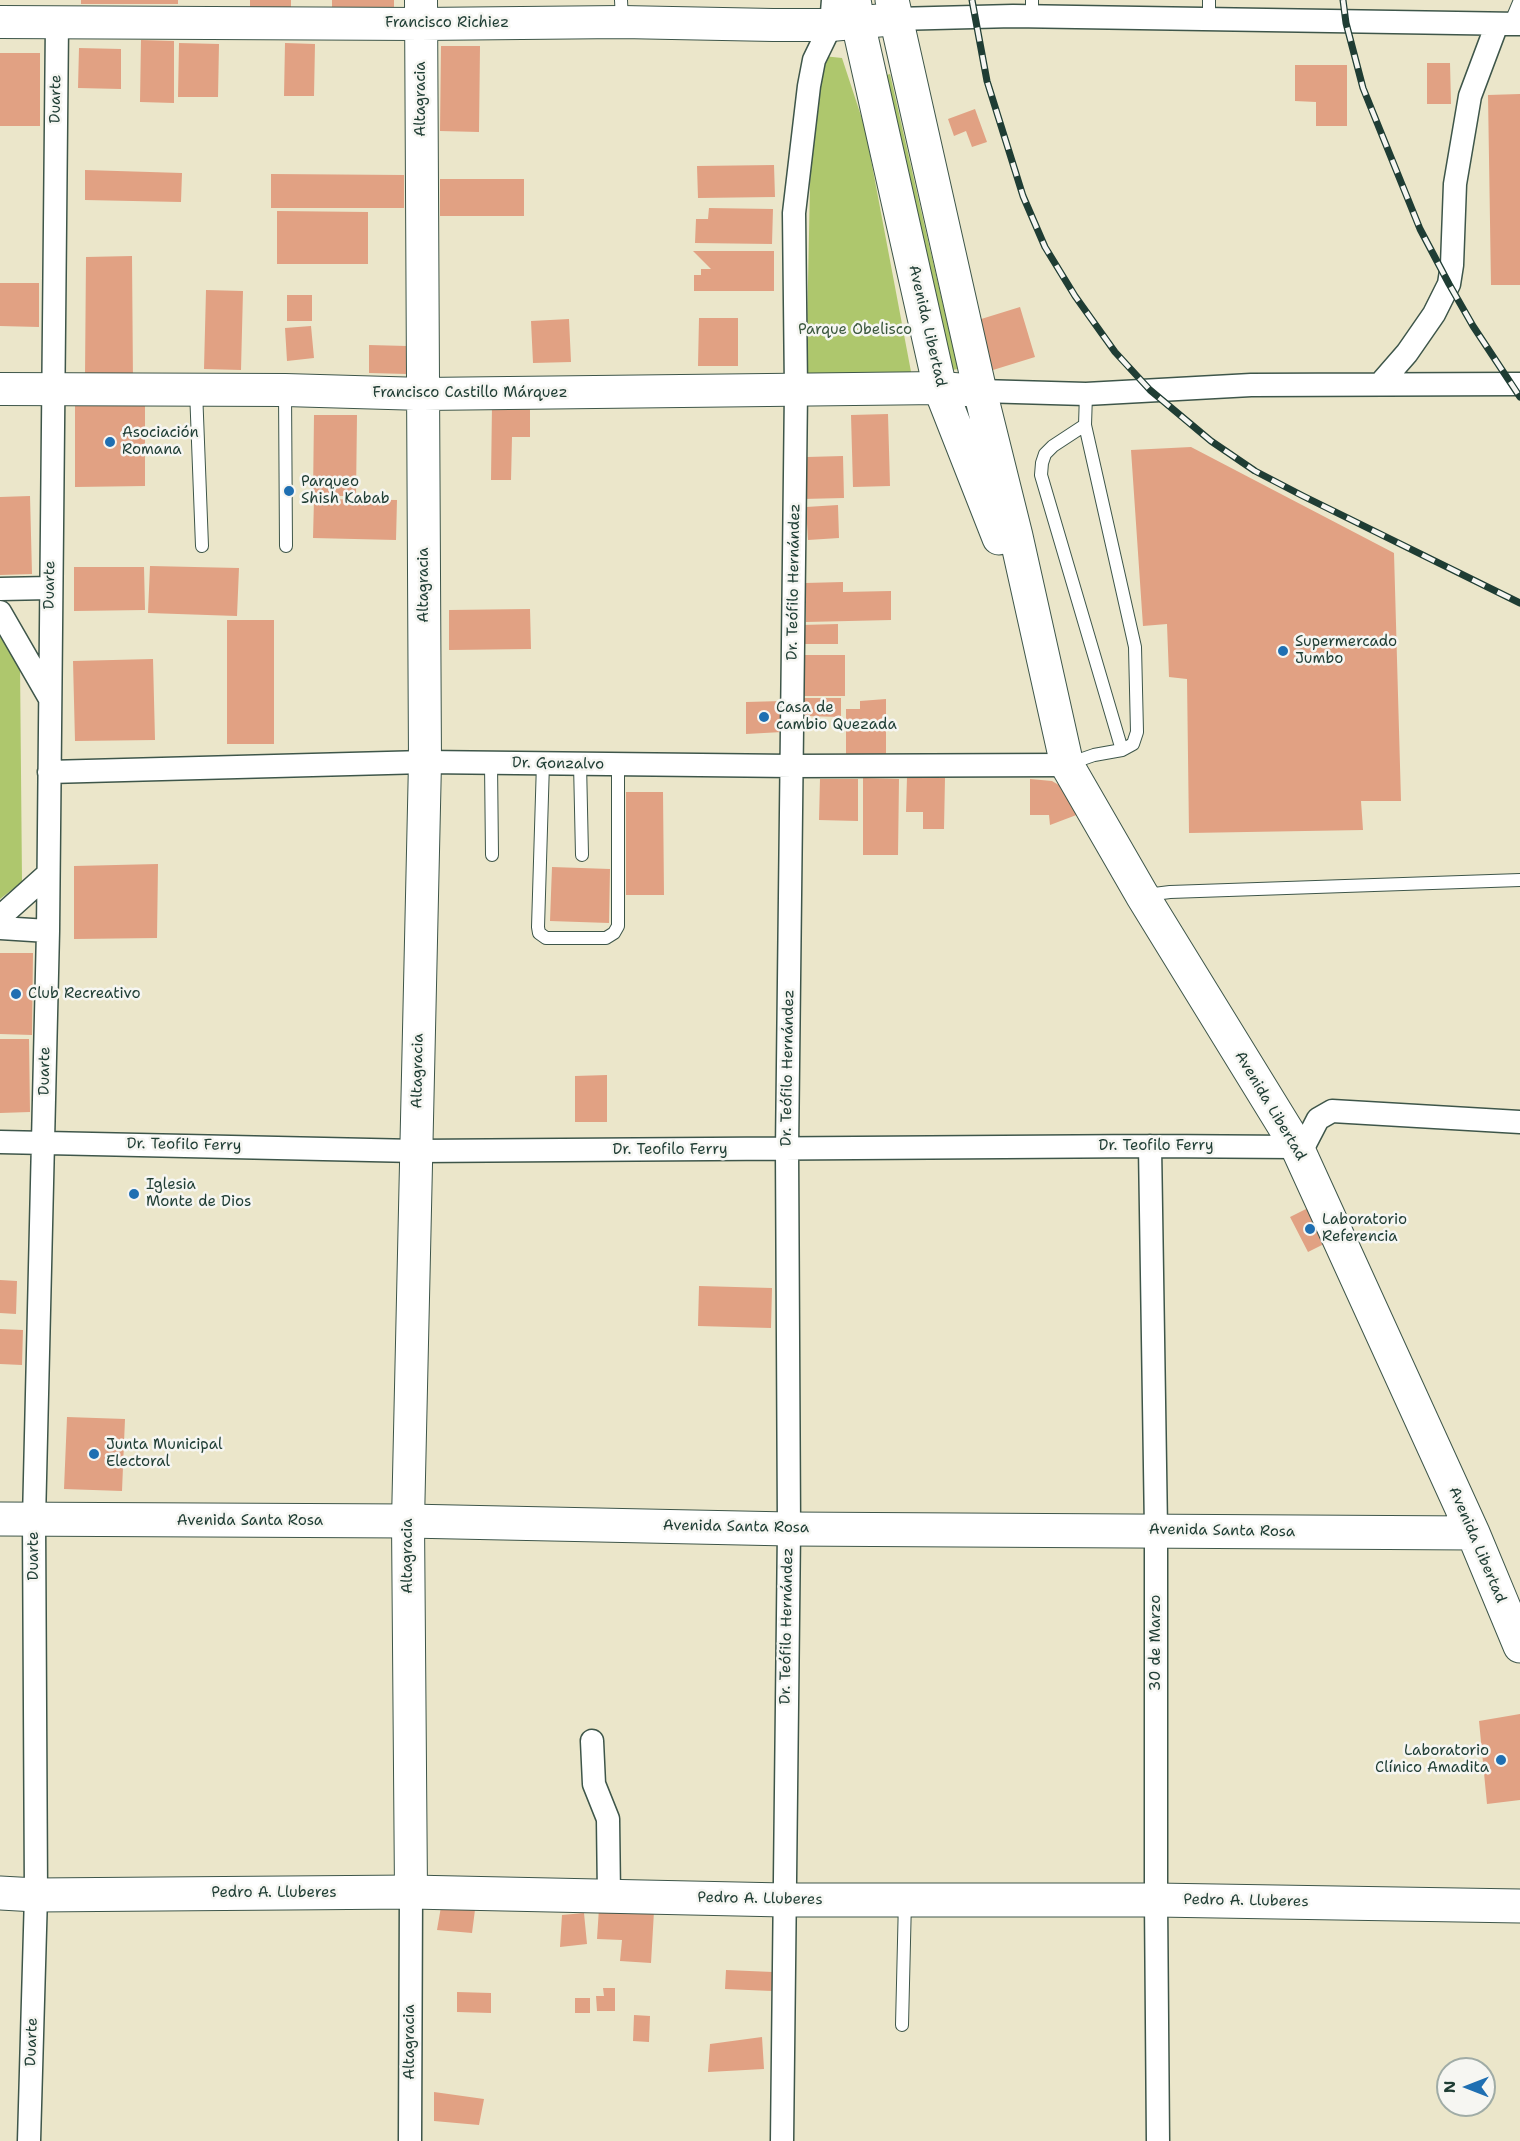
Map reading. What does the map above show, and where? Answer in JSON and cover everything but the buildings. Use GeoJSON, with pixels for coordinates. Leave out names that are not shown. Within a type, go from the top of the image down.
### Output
{"type":"FeatureCollection","features":[{"type":"Feature","properties":{"kind":"main road","name":"Francisco Richiez"},"geometry":{"type":"LineString","coordinates":[[0,22],[58,11],[844,12],[893,9]]}},
{"type":"Feature","properties":{"kind":"main road","name":"Avenida Libertad"},"geometry":{"type":"LineString","coordinates":[[893,9],[1067,765],[1142,896],[1297,1147],[1473,1533],[1520,1646]]}},
{"type":"Feature","properties":{"kind":"main road","name":"Altagracia"},"geometry":{"type":"LineString","coordinates":[[411,1892],[408,1521],[425,762],[421,12]]}},
{"type":"Feature","properties":{"kind":"main road","name":"Avenida Libertad"},"geometry":{"type":"LineString","coordinates":[[844,12],[940,388],[1039,641]]}},
{"type":"Feature","properties":{"kind":"main road","name":"Francisco Castillo Márquez"},"geometry":{"type":"LineString","coordinates":[[0,389],[285,390],[423,394],[940,388],[980,391]]}},
{"type":"Feature","properties":{"kind":"main road","name":"Avenida Santa Rosa"},"geometry":{"type":"LineString","coordinates":[[0,1519],[408,1521],[789,1529],[1473,1533]]}},
{"type":"Feature","properties":{"kind":"main road","name":"Pedro A. Lluberes"},"geometry":{"type":"LineString","coordinates":[[0,1893],[36,1895],[411,1892],[784,1900],[1156,1900],[1520,1906]]}},
{"type":"Feature","properties":{"kind":"street"},"geometry":{"type":"LineString","coordinates":[[893,9],[1209,10],[1509,24],[1470,96],[1455,184],[1452,265],[1449,284],[1434,314],[1407,353],[1380,384]]}},
{"type":"Feature","properties":{"kind":"street","name":"Duarte"},"geometry":{"type":"LineString","coordinates":[[29,2141],[36,1895],[34,1520],[48,931],[52,388],[58,11]]}},
{"type":"Feature","properties":{"kind":"street","name":"Dr. Teófilo Hernández"},"geometry":{"type":"LineString","coordinates":[[782,2141],[789,1529],[787,1149],[796,390],[794,213],[814,60],[844,12]]}},
{"type":"Feature","properties":{"kind":"street"},"geometry":{"type":"LineString","coordinates":[[980,391],[1086,394],[1251,385],[1520,384]]}},
{"type":"Feature","properties":{"kind":"street"},"geometry":{"type":"LineString","coordinates":[[0,589],[50,588]]}},
{"type":"Feature","properties":{"kind":"street"},"geometry":{"type":"LineString","coordinates":[[0,612],[49,699]]}},
{"type":"Feature","properties":{"kind":"street","name":"Dr. Gonzalvo"},"geometry":{"type":"LineString","coordinates":[[49,771],[425,762],[792,766],[1067,765]]}},
{"type":"Feature","properties":{"kind":"street"},"geometry":{"type":"LineString","coordinates":[[0,917],[48,874]]}},
{"type":"Feature","properties":{"kind":"street"},"geometry":{"type":"LineString","coordinates":[[0,927],[48,931]]}},
{"type":"Feature","properties":{"kind":"street"},"geometry":{"type":"LineString","coordinates":[[1297,1147],[1305,1146],[1318,1119],[1332,1112],[1520,1122]]}},
{"type":"Feature","properties":{"kind":"street","name":"Dr. Teofilo Ferry"},"geometry":{"type":"LineString","coordinates":[[0,1142],[416,1150],[1297,1147]]}},
{"type":"Feature","properties":{"kind":"street","name":"30 de Marzo"},"geometry":{"type":"LineString","coordinates":[[1150,1146],[1156,1530],[1158,2141]]}},
{"type":"Feature","properties":{"kind":"street"},"geometry":{"type":"LineString","coordinates":[[592,1741],[594,1784],[608,1819],[609,1896]]}},
{"type":"Feature","properties":{"kind":"street","name":"Altagracia"},"geometry":{"type":"LineString","coordinates":[[410,2141],[411,1892]]}},
{"type":"Feature","properties":{"kind":"lane"},"geometry":{"type":"LineString","coordinates":[[1509,24],[1520,0]]}},
{"type":"Feature","properties":{"kind":"lane"},"geometry":{"type":"LineString","coordinates":[[196,389],[202,546]]}},
{"type":"Feature","properties":{"kind":"lane"},"geometry":{"type":"LineString","coordinates":[[285,390],[286,546]]}},
{"type":"Feature","properties":{"kind":"lane"},"geometry":{"type":"LineString","coordinates":[[1067,765],[1094,755],[1122,750],[1133,744],[1137,732],[1135,647],[1085,425],[1086,394]]}},
{"type":"Feature","properties":{"kind":"lane"},"geometry":{"type":"LineString","coordinates":[[1085,425],[1045,454],[1041,476],[1122,750]]}},
{"type":"Feature","properties":{"kind":"lane"},"geometry":{"type":"LineString","coordinates":[[491,763],[492,855]]}},
{"type":"Feature","properties":{"kind":"lane"},"geometry":{"type":"LineString","coordinates":[[543,763],[538,927],[539,933],[546,938],[606,938],[614,933],[618,926],[618,764]]}},
{"type":"Feature","properties":{"kind":"lane"},"geometry":{"type":"LineString","coordinates":[[580,763],[582,855]]}},
{"type":"Feature","properties":{"kind":"lane"},"geometry":{"type":"LineString","coordinates":[[1142,896],[1170,892],[1520,880]]}},
{"type":"Feature","properties":{"kind":"lane"},"geometry":{"type":"LineString","coordinates":[[902,2025],[905,1900]]}},
{"type":"Feature","properties":{"kind":"green space","name":"Parque Obelisco"},"geometry":{"type":"Polygon","coordinates":[[[823,56],[842,58],[865,128],[912,377],[806,379],[812,89],[823,56]]]}},
{"type":"Feature","properties":{"kind":"green space"},"geometry":{"type":"Polygon","coordinates":[[[890,74],[958,369],[932,374],[868,81],[890,74]]]}},
{"type":"Feature","properties":{"kind":"green space"},"geometry":{"type":"Polygon","coordinates":[[[0,637],[20,663],[22,882],[0,899],[0,637]]]}},
{"type":"Feature","properties":{"kind":"railway"},"geometry":{"type":"LineString","coordinates":[[972,0],[987,81],[1023,196],[1045,247],[1075,296],[1115,352],[1150,390],[1211,441],[1255,471],[1520,603]]}},
{"type":"Feature","properties":{"kind":"railway"},"geometry":{"type":"LineString","coordinates":[[1343,0],[1346,23],[1363,88],[1420,229],[1473,326],[1520,397]]}},
{"type":"Feature","properties":{"kind":"place","name":"Asociación Romana"},"geometry":{"type":"Point","coordinates":[110,442]}},
{"type":"Feature","properties":{"kind":"place","name":"Parqueo Shish Kabab"},"geometry":{"type":"Point","coordinates":[289,491]}},
{"type":"Feature","properties":{"kind":"place","name":"Supermercado Jumbo"},"geometry":{"type":"Point","coordinates":[1283,651]}},
{"type":"Feature","properties":{"kind":"place","name":"Casa de cambio Quezada"},"geometry":{"type":"Point","coordinates":[764,717]}},
{"type":"Feature","properties":{"kind":"place","name":"Club Recreativo"},"geometry":{"type":"Point","coordinates":[16,994]}},
{"type":"Feature","properties":{"kind":"place","name":"Iglesia Monte de Dios"},"geometry":{"type":"Point","coordinates":[134,1194]}},
{"type":"Feature","properties":{"kind":"place","name":"Laboratorio Referencia"},"geometry":{"type":"Point","coordinates":[1310,1229]}},
{"type":"Feature","properties":{"kind":"place","name":"Junta Municipal Electoral"},"geometry":{"type":"Point","coordinates":[94,1454]}},
{"type":"Feature","properties":{"kind":"place","name":"Laboratorio Clínico Amadita"},"geometry":{"type":"Point","coordinates":[1501,1760]}}]}
